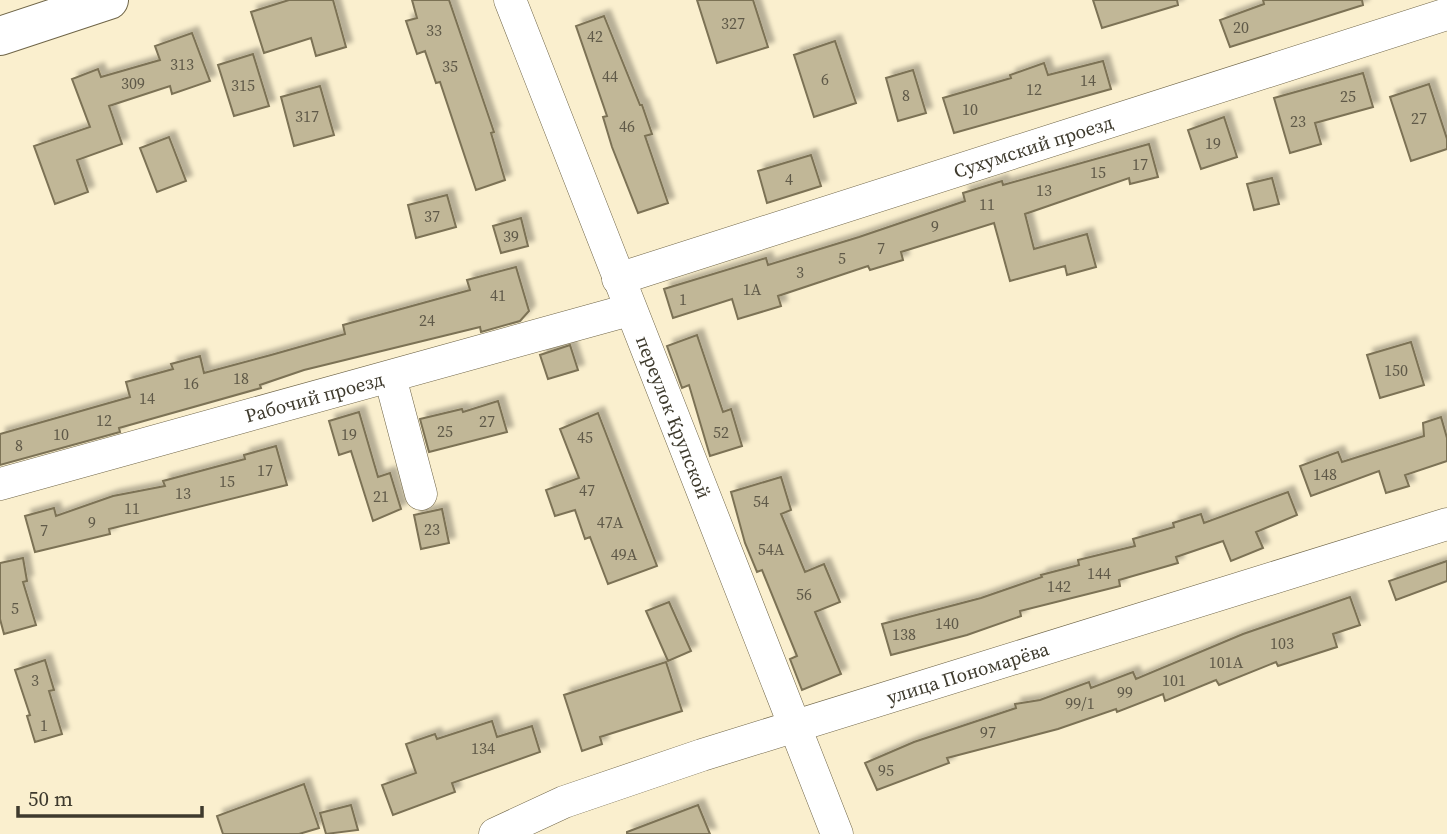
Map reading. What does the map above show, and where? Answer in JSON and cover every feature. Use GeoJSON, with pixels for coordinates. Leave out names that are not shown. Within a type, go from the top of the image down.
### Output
{"type":"FeatureCollection","features":[{"type":"Feature","properties":{"kind":"main road"},"geometry":{"type":"LineString","coordinates":[[0,36],[109,0]]}},
{"type":"Feature","properties":{"kind":"street","name":"переулок Крупской"},"geometry":{"type":"LineString","coordinates":[[510,0],[629,310],[837,834]]}},
{"type":"Feature","properties":{"kind":"street","name":"Сухумский проезд"},"geometry":{"type":"LineString","coordinates":[[618,279],[1447,14]]}},
{"type":"Feature","properties":{"kind":"street","name":"Рабочий проезд"},"geometry":{"type":"LineString","coordinates":[[0,484],[629,310]]}},
{"type":"Feature","properties":{"kind":"street"},"geometry":{"type":"LineString","coordinates":[[390,377],[421,494]]}},
{"type":"Feature","properties":{"kind":"street","name":"улица Пономарёва"},"geometry":{"type":"LineString","coordinates":[[495,834],[564,802],[793,727],[1447,524]]}},
{"type":"Feature","properties":{"kind":"building"},"geometry":{"type":"Polygon","coordinates":[[[289,0],[333,0],[346,47],[316,56],[311,38],[264,53],[251,12],[289,0]]]}},
{"type":"Feature","properties":{"kind":"building"},"geometry":{"type":"Polygon","coordinates":[[[412,0],[449,0],[494,132],[491,133],[505,180],[476,190],[440,82],[436,83],[425,51],[417,54],[406,21],[417,18],[412,0]]]}},
{"type":"Feature","properties":{"kind":"building"},"geometry":{"type":"Polygon","coordinates":[[[697,0],[753,0],[768,47],[717,63],[697,0]]]}},
{"type":"Feature","properties":{"kind":"building"},"geometry":{"type":"Polygon","coordinates":[[[1093,0],[1177,0],[1178,5],[1102,28],[1093,0]]]}},
{"type":"Feature","properties":{"kind":"building"},"geometry":{"type":"Polygon","coordinates":[[[1263,0],[1362,0],[1363,5],[1230,47],[1220,20],[1264,4],[1263,0]]]}},
{"type":"Feature","properties":{"kind":"building"},"geometry":{"type":"Polygon","coordinates":[[[604,16],[652,134],[645,136],[668,203],[638,213],[612,147],[603,117],[607,116],[576,26],[604,16]]]}},
{"type":"Feature","properties":{"kind":"building"},"geometry":{"type":"Polygon","coordinates":[[[192,33],[210,81],[172,94],[170,86],[109,106],[122,144],[77,160],[88,192],[55,204],[34,146],[90,127],[72,79],[98,69],[101,77],[160,60],[155,46],[192,33]]]}},
{"type":"Feature","properties":{"kind":"building"},"geometry":{"type":"Polygon","coordinates":[[[835,41],[856,103],[814,117],[794,55],[835,41]]]}},
{"type":"Feature","properties":{"kind":"building"},"geometry":{"type":"Polygon","coordinates":[[[253,54],[269,106],[234,116],[218,65],[253,54]]]}},
{"type":"Feature","properties":{"kind":"building"},"geometry":{"type":"Polygon","coordinates":[[[1103,61],[1111,89],[954,133],[943,98],[1011,78],[1010,75],[1044,63],[1048,75],[1103,61]]]}},
{"type":"Feature","properties":{"kind":"building"},"geometry":{"type":"Polygon","coordinates":[[[913,70],[926,113],[898,121],[886,78],[913,70]]]}},
{"type":"Feature","properties":{"kind":"building"},"geometry":{"type":"Polygon","coordinates":[[[1363,73],[1373,107],[1315,123],[1321,144],[1290,153],[1274,98],[1363,73]]]}},
{"type":"Feature","properties":{"kind":"building"},"geometry":{"type":"Polygon","coordinates":[[[1429,84],[1447,139],[1447,149],[1411,161],[1390,97],[1429,84]]]}},
{"type":"Feature","properties":{"kind":"building"},"geometry":{"type":"Polygon","coordinates":[[[320,86],[334,135],[294,146],[281,97],[320,86]]]}},
{"type":"Feature","properties":{"kind":"building"},"geometry":{"type":"Polygon","coordinates":[[[1224,117],[1237,157],[1201,169],[1188,130],[1224,117]]]}},
{"type":"Feature","properties":{"kind":"building"},"geometry":{"type":"Polygon","coordinates":[[[169,137],[186,181],[157,192],[140,148],[169,137]]]}},
{"type":"Feature","properties":{"kind":"building"},"geometry":{"type":"Polygon","coordinates":[[[1149,144],[1158,177],[1130,184],[1129,178],[1025,214],[1034,249],[1087,234],[1096,267],[1067,275],[1065,266],[1010,281],[994,223],[901,252],[903,260],[870,270],[868,266],[778,296],[781,306],[738,319],[732,299],[673,318],[664,289],[766,258],[768,265],[965,201],[963,193],[1002,181],[1003,185],[1149,144]]]}},
{"type":"Feature","properties":{"kind":"building"},"geometry":{"type":"Polygon","coordinates":[[[811,155],[821,186],[767,203],[758,171],[811,155]]]}},
{"type":"Feature","properties":{"kind":"building"},"geometry":{"type":"Polygon","coordinates":[[[1272,178],[1279,204],[1254,210],[1247,184],[1272,178]]]}},
{"type":"Feature","properties":{"kind":"building"},"geometry":{"type":"Polygon","coordinates":[[[447,195],[456,227],[416,238],[408,205],[447,195]]]}},
{"type":"Feature","properties":{"kind":"building"},"geometry":{"type":"Polygon","coordinates":[[[521,218],[528,246],[501,253],[493,226],[521,218]]]}},
{"type":"Feature","properties":{"kind":"building"},"geometry":{"type":"Polygon","coordinates":[[[516,267],[529,311],[520,321],[481,332],[480,327],[304,370],[260,385],[261,388],[119,428],[120,432],[0,465],[0,434],[130,397],[126,382],[173,369],[171,364],[200,356],[204,373],[271,355],[345,334],[343,325],[470,290],[467,280],[516,267]]]}},
{"type":"Feature","properties":{"kind":"building"},"geometry":{"type":"Polygon","coordinates":[[[697,335],[723,412],[731,409],[742,446],[710,456],[689,385],[682,388],[667,346],[697,335]]]}},
{"type":"Feature","properties":{"kind":"building"},"geometry":{"type":"Polygon","coordinates":[[[1411,342],[1424,385],[1380,398],[1367,355],[1411,342]]]}},
{"type":"Feature","properties":{"kind":"building"},"geometry":{"type":"Polygon","coordinates":[[[570,345],[578,370],[548,379],[540,355],[570,345]]]}},
{"type":"Feature","properties":{"kind":"building"},"geometry":{"type":"Polygon","coordinates":[[[498,401],[507,432],[429,452],[420,419],[462,409],[463,412],[498,401]]]}},
{"type":"Feature","properties":{"kind":"building"},"geometry":{"type":"Polygon","coordinates":[[[359,412],[378,477],[390,473],[401,509],[373,521],[351,451],[339,455],[329,421],[359,412]]]}},
{"type":"Feature","properties":{"kind":"building"},"geometry":{"type":"Polygon","coordinates":[[[598,413],[657,566],[608,584],[590,537],[585,539],[575,510],[555,516],[546,490],[579,478],[560,429],[598,413]]]}},
{"type":"Feature","properties":{"kind":"building"},"geometry":{"type":"Polygon","coordinates":[[[1441,417],[1447,438],[1447,461],[1405,475],[1409,486],[1386,493],[1379,471],[1311,496],[1300,466],[1338,452],[1342,462],[1424,436],[1423,423],[1441,417]]]}},
{"type":"Feature","properties":{"kind":"building"},"geometry":{"type":"Polygon","coordinates":[[[276,446],[287,485],[109,529],[110,534],[35,552],[25,516],[54,508],[56,516],[113,496],[165,486],[163,481],[245,459],[244,455],[276,446]]]}},
{"type":"Feature","properties":{"kind":"building"},"geometry":{"type":"Polygon","coordinates":[[[781,477],[791,510],[781,514],[805,572],[824,564],[840,602],[815,612],[841,674],[802,690],[790,659],[797,656],[762,570],[757,572],[745,543],[731,492],[781,477]]]}},
{"type":"Feature","properties":{"kind":"building"},"geometry":{"type":"Polygon","coordinates":[[[1288,492],[1297,515],[1256,532],[1263,548],[1231,561],[1223,541],[1176,557],[1178,563],[1119,580],[1120,586],[1020,611],[1021,616],[967,635],[891,655],[882,624],[981,598],[1042,577],[1041,575],[1079,565],[1078,560],[1135,546],[1133,539],[1174,527],[1173,523],[1201,514],[1204,523],[1288,492]]]}},
{"type":"Feature","properties":{"kind":"building"},"geometry":{"type":"Polygon","coordinates":[[[442,509],[449,543],[421,549],[414,515],[442,509]]]}},
{"type":"Feature","properties":{"kind":"building"},"geometry":{"type":"Polygon","coordinates":[[[23,558],[27,581],[23,582],[36,625],[4,634],[0,619],[0,563],[23,558]]]}},
{"type":"Feature","properties":{"kind":"building"},"geometry":{"type":"Polygon","coordinates":[[[1447,561],[1447,581],[1396,600],[1389,581],[1447,561]]]}},
{"type":"Feature","properties":{"kind":"building"},"geometry":{"type":"Polygon","coordinates":[[[1350,597],[1360,625],[1333,634],[1337,647],[1278,666],[1276,662],[1219,685],[1216,680],[1165,701],[1163,694],[1117,712],[1116,709],[1058,729],[947,758],[949,763],[877,790],[865,763],[914,742],[1016,708],[1015,704],[1040,700],[1089,682],[1091,688],[1133,672],[1136,679],[1243,634],[1350,597]]]}},
{"type":"Feature","properties":{"kind":"building"},"geometry":{"type":"Polygon","coordinates":[[[669,602],[691,651],[668,661],[646,611],[669,602]]]}},
{"type":"Feature","properties":{"kind":"building"},"geometry":{"type":"Polygon","coordinates":[[[45,660],[54,690],[49,691],[62,734],[35,742],[27,716],[30,715],[15,670],[45,660]]]}},
{"type":"Feature","properties":{"kind":"building"},"geometry":{"type":"Polygon","coordinates":[[[666,662],[682,711],[600,737],[602,744],[582,751],[564,695],[666,662]]]}},
{"type":"Feature","properties":{"kind":"building"},"geometry":{"type":"Polygon","coordinates":[[[492,721],[497,737],[532,726],[540,752],[452,783],[455,792],[393,815],[382,785],[416,773],[406,744],[435,734],[437,739],[492,721]]]}},
{"type":"Feature","properties":{"kind":"building"},"geometry":{"type":"Polygon","coordinates":[[[304,784],[319,828],[299,834],[223,834],[217,816],[304,784]]]}},
{"type":"Feature","properties":{"kind":"building"},"geometry":{"type":"Polygon","coordinates":[[[351,805],[358,830],[326,834],[320,813],[351,805]]]}},
{"type":"Feature","properties":{"kind":"building"},"geometry":{"type":"Polygon","coordinates":[[[698,805],[710,834],[627,834],[627,832],[698,805]]]}}]}
